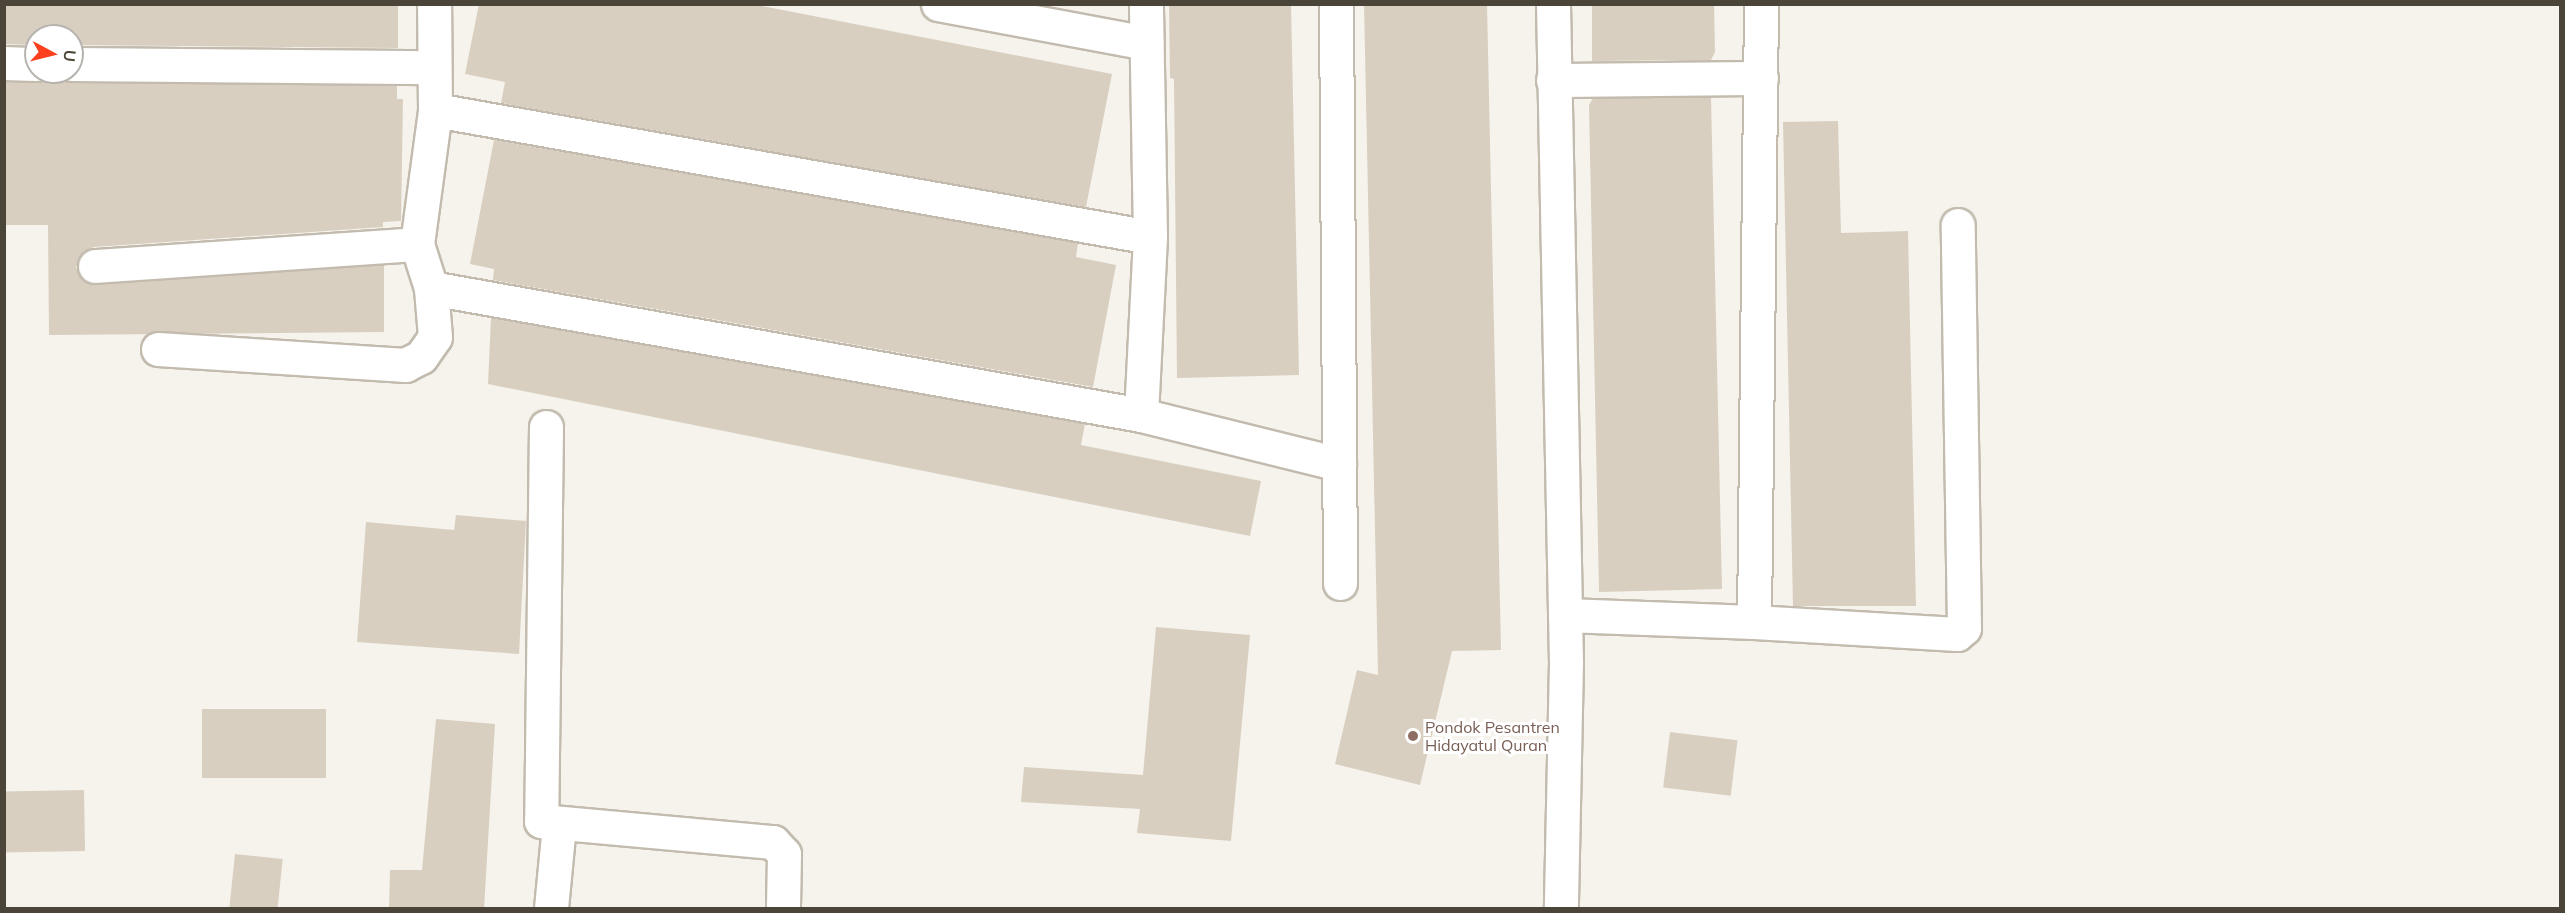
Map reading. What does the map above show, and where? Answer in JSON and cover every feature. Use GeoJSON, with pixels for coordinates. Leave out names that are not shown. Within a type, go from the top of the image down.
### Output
{"type":"FeatureCollection","features":[{"type":"Feature","properties":{"kind":"street"},"geometry":{"type":"LineString","coordinates":[[158,349],[405,365],[421,357],[435,337],[431,288],[417,244],[435,110],[434,4]]}},
{"type":"Feature","properties":{"kind":"street"},"geometry":{"type":"LineString","coordinates":[[938,4],[1146,43]]}},
{"type":"Feature","properties":{"kind":"street"},"geometry":{"type":"LineString","coordinates":[[1141,415],[1150,237],[1146,4]]}},
{"type":"Feature","properties":{"kind":"street"},"geometry":{"type":"LineString","coordinates":[[1336,4],[1340,583]]}},
{"type":"Feature","properties":{"kind":"street"},"geometry":{"type":"LineString","coordinates":[[1553,4],[1565,615],[1561,909]]}},
{"type":"Feature","properties":{"kind":"street"},"geometry":{"type":"LineString","coordinates":[[1754,622],[1761,4]]}},
{"type":"Feature","properties":{"kind":"street"},"geometry":{"type":"LineString","coordinates":[[4,63],[24,63]]}},
{"type":"Feature","properties":{"kind":"street"},"geometry":{"type":"LineString","coordinates":[[84,64],[434,67]]}},
{"type":"Feature","properties":{"kind":"street"},"geometry":{"type":"LineString","coordinates":[[1553,80],[1761,78]]}},
{"type":"Feature","properties":{"kind":"street"},"geometry":{"type":"LineString","coordinates":[[435,110],[1150,237]]}},
{"type":"Feature","properties":{"kind":"street"},"geometry":{"type":"LineString","coordinates":[[1565,615],[1754,622],[1957,634],[1964,628],[1958,225]]}},
{"type":"Feature","properties":{"kind":"street"},"geometry":{"type":"LineString","coordinates":[[95,266],[417,244]]}},
{"type":"Feature","properties":{"kind":"street"},"geometry":{"type":"LineString","coordinates":[[431,288],[1141,415],[1339,464]]}},
{"type":"Feature","properties":{"kind":"street"},"geometry":{"type":"LineString","coordinates":[[546,427],[539,802],[541,821],[559,825],[773,842],[784,854],[783,909]]}},
{"type":"Feature","properties":{"kind":"street"},"geometry":{"type":"LineString","coordinates":[[550,909],[559,825]]}},
{"type":"Feature","properties":{"kind":"building"},"geometry":{"type":"Polygon","coordinates":[[[4,4],[398,4],[398,48],[84,45],[84,24],[24,24],[24,45],[4,44],[4,4]]]}},
{"type":"Feature","properties":{"kind":"building"},"geometry":{"type":"Polygon","coordinates":[[[479,4],[752,4],[1112,74],[1086,207],[501,103],[505,82],[465,74],[479,4]]]}},
{"type":"Feature","properties":{"kind":"building"},"geometry":{"type":"Polygon","coordinates":[[[1169,4],[1291,4],[1299,375],[1177,378],[1174,79],[1170,78],[1169,4]]]}},
{"type":"Feature","properties":{"kind":"building"},"geometry":{"type":"Polygon","coordinates":[[[1364,4],[1487,4],[1501,650],[1452,651],[1420,785],[1335,764],[1357,670],[1378,675],[1364,4]]]}},
{"type":"Feature","properties":{"kind":"building"},"geometry":{"type":"Polygon","coordinates":[[[1592,4],[1714,4],[1715,52],[1711,60],[1592,61],[1592,4]]]}},
{"type":"Feature","properties":{"kind":"building"},"geometry":{"type":"Polygon","coordinates":[[[4,82],[24,84],[397,85],[397,99],[403,99],[401,221],[383,222],[383,227],[94,247],[84,251],[76,267],[80,277],[96,285],[384,265],[384,332],[49,335],[48,225],[4,225],[4,82]]]}},
{"type":"Feature","properties":{"kind":"building"},"geometry":{"type":"Polygon","coordinates":[[[1711,97],[1722,589],[1599,592],[1589,105],[1593,98],[1711,97]]]}},
{"type":"Feature","properties":{"kind":"building"},"geometry":{"type":"Polygon","coordinates":[[[1838,121],[1841,233],[1908,231],[1916,606],[1793,606],[1783,122],[1838,121]]]}},
{"type":"Feature","properties":{"kind":"building"},"geometry":{"type":"Polygon","coordinates":[[[494,140],[1078,243],[1076,257],[1116,265],[1093,387],[493,280],[494,269],[470,264],[494,140]]]}},
{"type":"Feature","properties":{"kind":"building"},"geometry":{"type":"Polygon","coordinates":[[[491,318],[1085,424],[1081,445],[1261,481],[1250,536],[488,384],[491,318]]]}},
{"type":"Feature","properties":{"kind":"building"},"geometry":{"type":"Polygon","coordinates":[[[456,515],[526,521],[519,654],[357,642],[366,522],[454,530],[456,515]]]}},
{"type":"Feature","properties":{"kind":"building"},"geometry":{"type":"Polygon","coordinates":[[[1156,627],[1250,635],[1231,841],[1137,833],[1140,809],[1021,802],[1024,767],[1143,775],[1156,627]]]}},
{"type":"Feature","properties":{"kind":"building"},"geometry":{"type":"Polygon","coordinates":[[[202,709],[326,709],[326,778],[202,778],[202,709]]]}},
{"type":"Feature","properties":{"kind":"building"},"geometry":{"type":"Polygon","coordinates":[[[436,719],[495,724],[484,909],[389,909],[390,870],[422,870],[436,719]]]}},
{"type":"Feature","properties":{"kind":"building"},"geometry":{"type":"Polygon","coordinates":[[[1670,732],[1737,740],[1731,796],[1663,788],[1670,732]]]}},
{"type":"Feature","properties":{"kind":"building"},"geometry":{"type":"Polygon","coordinates":[[[84,790],[85,851],[5,852],[4,791],[84,790]]]}},
{"type":"Feature","properties":{"kind":"building"},"geometry":{"type":"Polygon","coordinates":[[[235,854],[283,859],[278,908],[229,908],[235,854]]]}},
{"type":"Feature","properties":{"kind":"place","name":"Pondok Pesantren Hidayatul Quran"},"geometry":{"type":"Point","coordinates":[1413,736]}}]}
